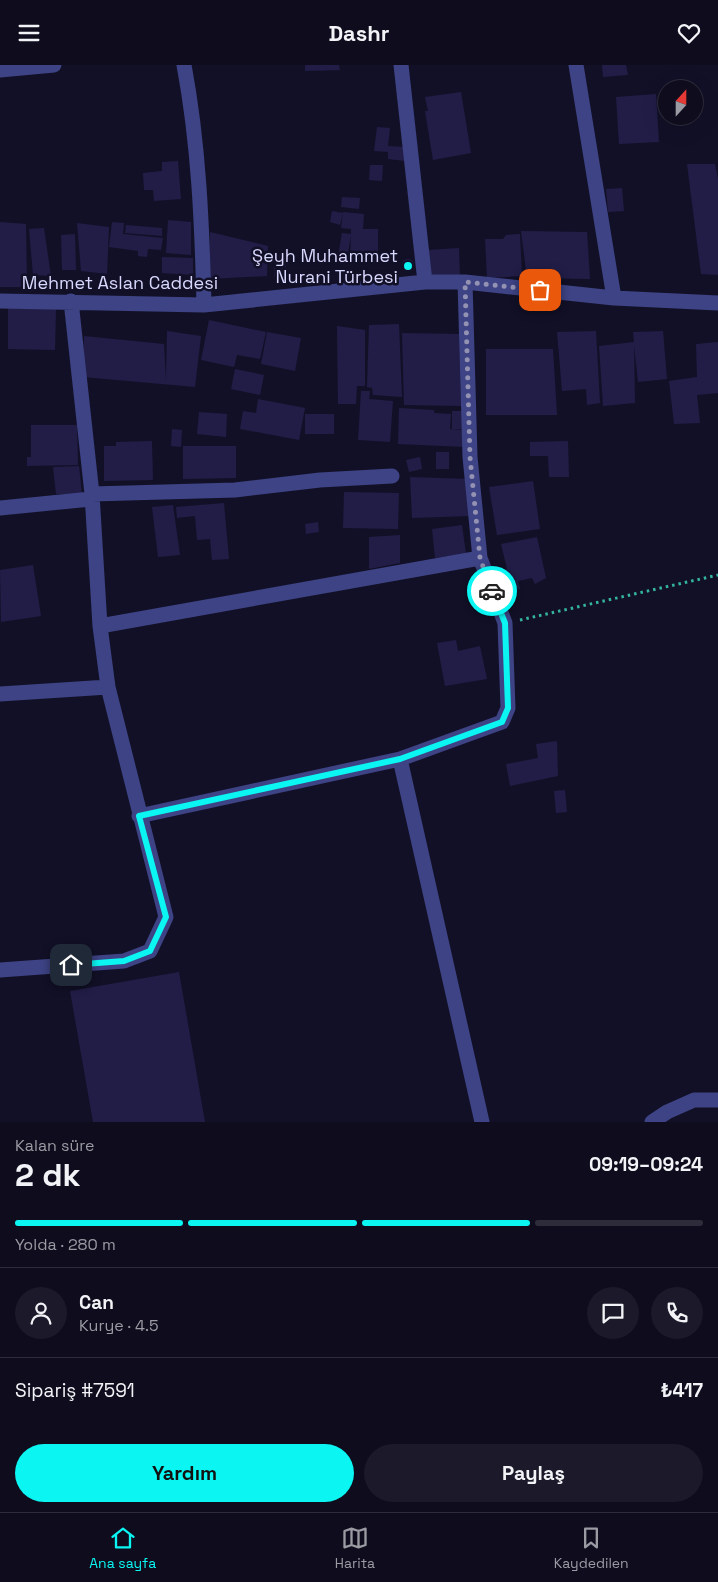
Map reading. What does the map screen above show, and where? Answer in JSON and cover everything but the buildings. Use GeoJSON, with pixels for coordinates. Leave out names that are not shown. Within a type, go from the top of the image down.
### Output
{"type":"FeatureCollection","features":[{"type":"Feature","properties":{"kind":"street"},"geometry":{"type":"LineString","coordinates":[[0,70],[54,65]]}},
{"type":"Feature","properties":{"kind":"street"},"geometry":{"type":"LineString","coordinates":[[184,65],[194,121],[202,229],[204,305]]}},
{"type":"Feature","properties":{"kind":"street"},"geometry":{"type":"LineString","coordinates":[[401,65],[425,282]]}},
{"type":"Feature","properties":{"kind":"street"},"geometry":{"type":"LineString","coordinates":[[576,65],[614,298]]}},
{"type":"Feature","properties":{"kind":"street","name":"Mehmet Aslan Caddesi"},"geometry":{"type":"LineString","coordinates":[[0,301],[204,305],[425,282],[465,282],[614,298],[718,303]]}},
{"type":"Feature","properties":{"kind":"street"},"geometry":{"type":"LineString","coordinates":[[139,816],[400,759],[502,722],[508,708],[505,623],[480,558],[470,457],[465,282]]}},
{"type":"Feature","properties":{"kind":"street"},"geometry":{"type":"LineString","coordinates":[[0,970],[124,961],[150,951],[166,917],[108,687],[100,626],[92,496],[71,301]]}},
{"type":"Feature","properties":{"kind":"street"},"geometry":{"type":"LineString","coordinates":[[0,509],[92,496],[235,490],[392,475]]}},
{"type":"Feature","properties":{"kind":"street"},"geometry":{"type":"LineString","coordinates":[[100,626],[480,558]]}},
{"type":"Feature","properties":{"kind":"street"},"geometry":{"type":"LineString","coordinates":[[0,694],[108,687]]}},
{"type":"Feature","properties":{"kind":"street"},"geometry":{"type":"LineString","coordinates":[[400,759],[482,1122]]}},
{"type":"Feature","properties":{"kind":"street"},"geometry":{"type":"LineString","coordinates":[[652,1122],[668,1117],[694,1100],[718,1100]]}},
{"type":"Feature","properties":{"kind":"path"},"geometry":{"type":"LineString","coordinates":[[505,623],[718,575]]}},
{"type":"Feature","properties":{"kind":"way so far"},"geometry":{"type":"LineString","coordinates":[[492,591],[480,558],[470,457],[465,282],[540,290]]}},
{"type":"Feature","properties":{"kind":"place","name":"Şeyh Muhammet Nurani Türbesi"},"geometry":{"type":"Point","coordinates":[408,266]}},
{"type":"Feature","properties":{"kind":"route"},"geometry":{"type":"LineString","coordinates":[[71,965],[124,961],[150,951],[166,917],[139,816],[400,759],[502,722],[508,708],[505,623],[492,591]]}}]}
